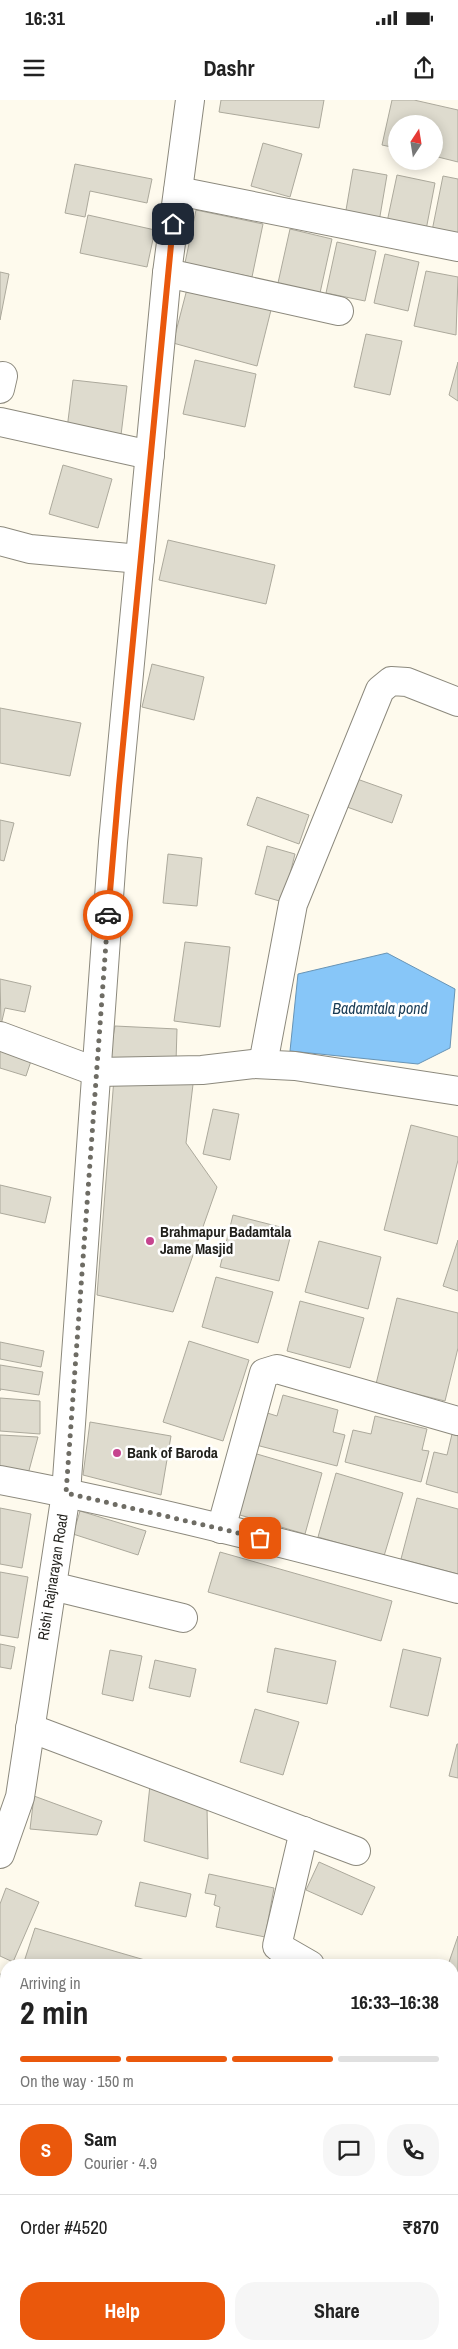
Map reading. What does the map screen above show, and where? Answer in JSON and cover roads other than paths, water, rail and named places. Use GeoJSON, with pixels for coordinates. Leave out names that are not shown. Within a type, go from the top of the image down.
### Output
{"type":"FeatureCollection","features":[{"type":"Feature","properties":{"kind":"street","name":"Rishi Rajnarayan Road"},"geometry":{"type":"LineString","coordinates":[[0,1854],[20,1797],[66,1493],[114,842],[167,273],[190,100]]}},
{"type":"Feature","properties":{"kind":"street"},"geometry":{"type":"LineString","coordinates":[[178,191],[458,247]]}},
{"type":"Feature","properties":{"kind":"street"},"geometry":{"type":"LineString","coordinates":[[167,273],[339,311]]}},
{"type":"Feature","properties":{"kind":"street"},"geometry":{"type":"LineString","coordinates":[[0,422],[150,455]]}},
{"type":"Feature","properties":{"kind":"street"},"geometry":{"type":"LineString","coordinates":[[0,541],[30,549],[140,559]]}},
{"type":"Feature","properties":{"kind":"street"},"geometry":{"type":"LineString","coordinates":[[263,1064],[293,904],[380,690],[391,682],[407,682],[458,702]]}},
{"type":"Feature","properties":{"kind":"street"},"geometry":{"type":"LineString","coordinates":[[0,1036],[97,1072],[202,1070],[263,1064],[294,1066],[458,1091]]}},
{"type":"Feature","properties":{"kind":"street"},"geometry":{"type":"LineString","coordinates":[[221,1529],[264,1373],[276,1369],[458,1421]]}},
{"type":"Feature","properties":{"kind":"street"},"geometry":{"type":"LineString","coordinates":[[0,1480],[66,1493],[221,1529],[458,1589]]}},
{"type":"Feature","properties":{"kind":"street"},"geometry":{"type":"LineString","coordinates":[[52,1586],[183,1618]]}},
{"type":"Feature","properties":{"kind":"street"},"geometry":{"type":"LineString","coordinates":[[30,1728],[356,1851]]}},
{"type":"Feature","properties":{"kind":"street"},"geometry":{"type":"LineString","coordinates":[[299,1959],[276,1946],[304,1831]]}},
{"type":"Feature","properties":{"kind":"water","name":"Badamtala pond"},"geometry":{"type":"Polygon","coordinates":[[[387,953],[455,989],[450,1048],[418,1064],[290,1051],[298,974],[387,953]]]}},
{"type":"Feature","properties":{"kind":"place","name":"Brahmapur Badamtala Jame Masjid"},"geometry":{"type":"Point","coordinates":[150,1241]}},
{"type":"Feature","properties":{"kind":"place","name":"Bank of Baroda"},"geometry":{"type":"Point","coordinates":[117,1453]}}]}
